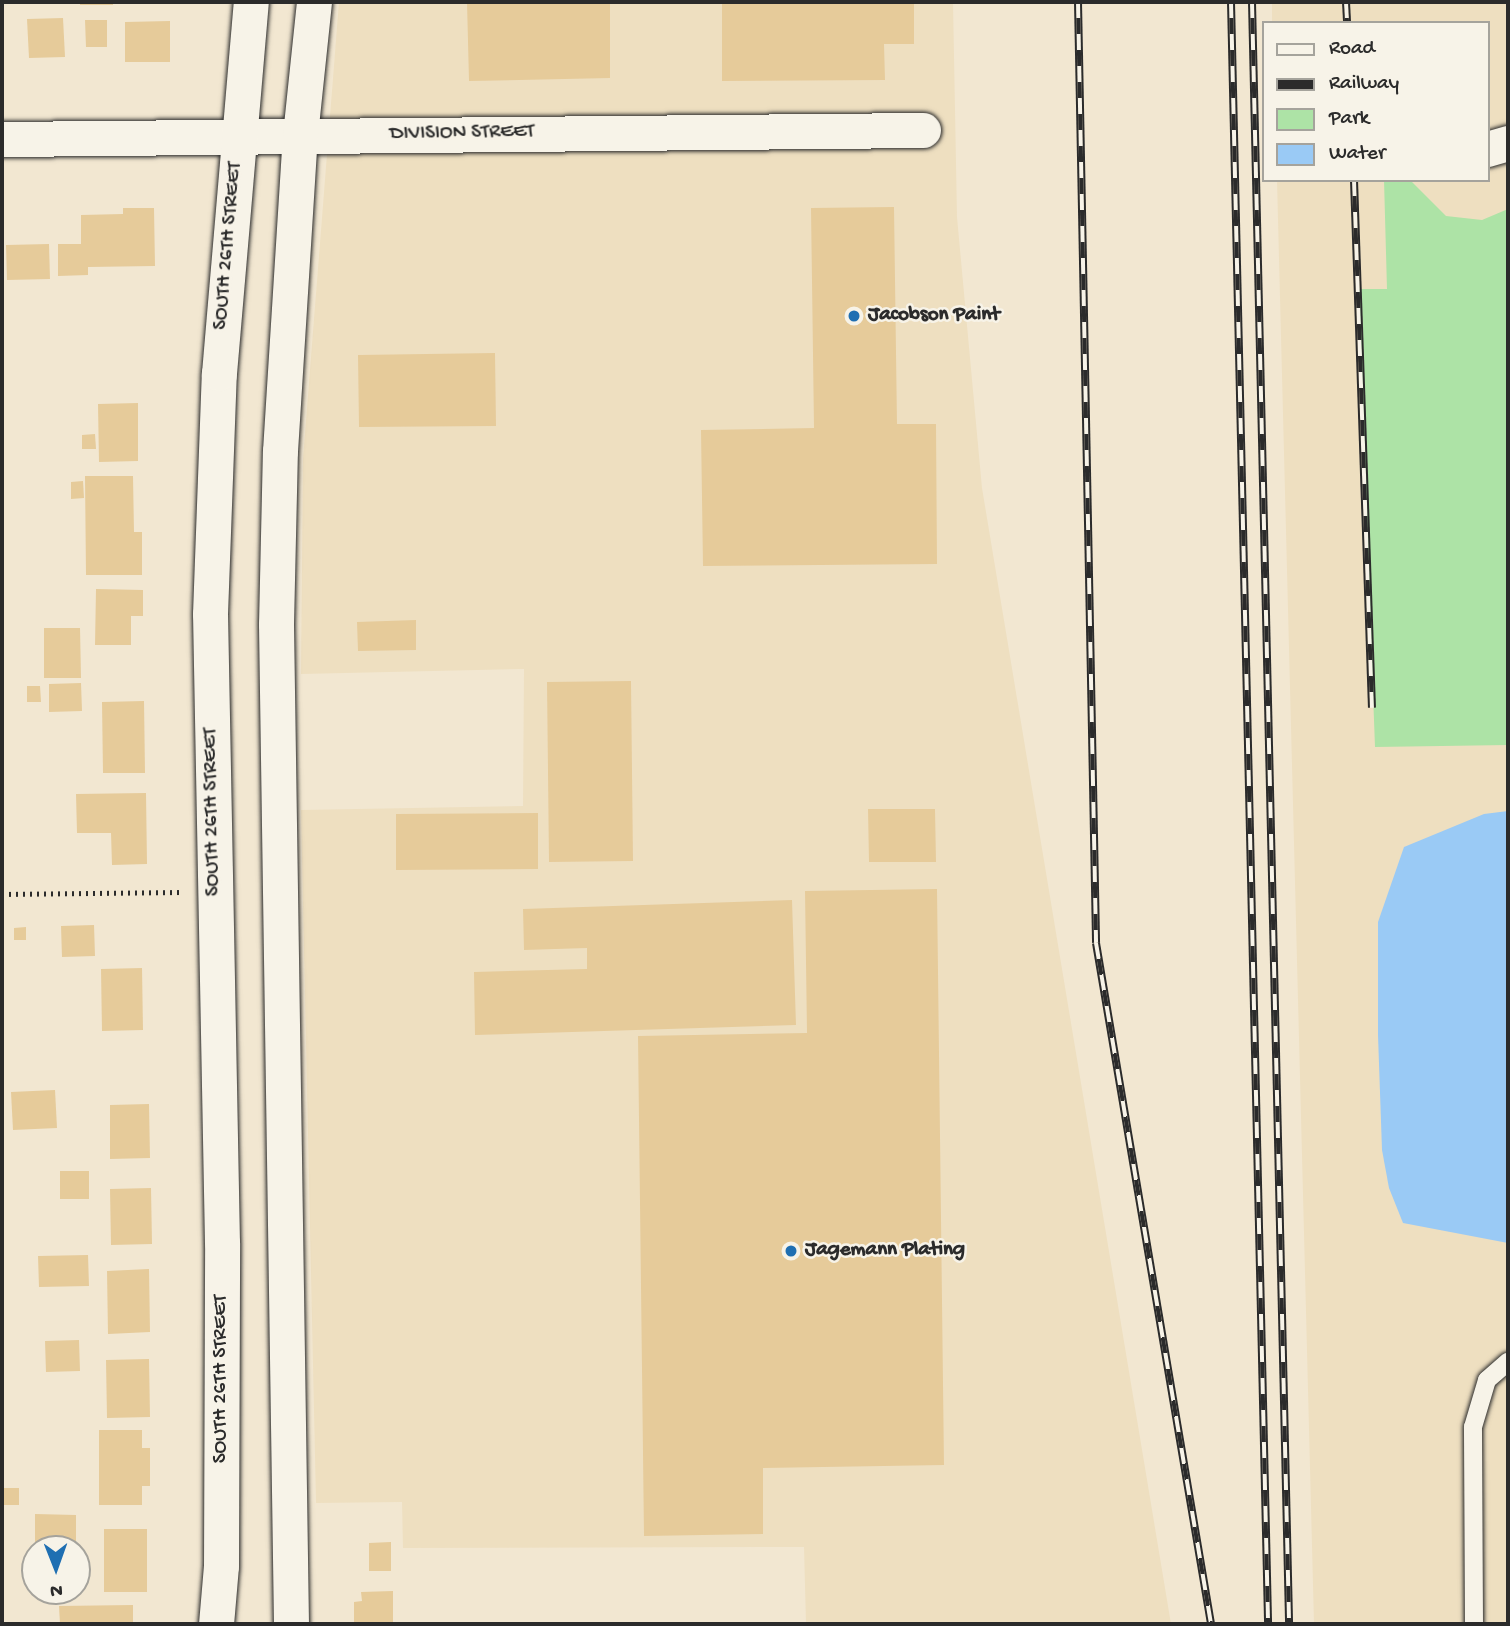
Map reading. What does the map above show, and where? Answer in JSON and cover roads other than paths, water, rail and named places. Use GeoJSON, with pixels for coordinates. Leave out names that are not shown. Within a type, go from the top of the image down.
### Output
{"type":"FeatureCollection","features":[{"type":"Feature","properties":{"kind":"street","name":"SOUTH 26TH STREET"},"geometry":{"type":"LineString","coordinates":[[216,1624],[221,1566],[222,1244],[210,614],[219,373],[251,2]]}},
{"type":"Feature","properties":{"kind":"street"},"geometry":{"type":"LineString","coordinates":[[291,1624],[276,624],[280,451],[300,135],[314,2]]}},
{"type":"Feature","properties":{"kind":"street","name":"DIVISION STREET"},"geometry":{"type":"LineString","coordinates":[[2,139],[923,130]]}},
{"type":"Feature","properties":{"kind":"street"},"geometry":{"type":"LineString","coordinates":[[1489,148],[1508,143]]}},
{"type":"Feature","properties":{"kind":"lane"},"geometry":{"type":"LineString","coordinates":[[1475,1624],[1473,1427],[1487,1380],[1508,1362]]}},
{"type":"Feature","properties":{"kind":"water"},"geometry":{"type":"Polygon","coordinates":[[[1508,811],[1508,1243],[1403,1223],[1389,1188],[1382,1150],[1378,922],[1404,847],[1484,814],[1508,811]]]}},
{"type":"Feature","properties":{"kind":"railway"},"geometry":{"type":"LineString","coordinates":[[1078,2],[1096,943],[1211,1624]]}},
{"type":"Feature","properties":{"kind":"railway"},"geometry":{"type":"LineString","coordinates":[[1231,2],[1268,1624]]}},
{"type":"Feature","properties":{"kind":"railway"},"geometry":{"type":"LineString","coordinates":[[1252,2],[1289,1624]]}},
{"type":"Feature","properties":{"kind":"railway"},"geometry":{"type":"LineString","coordinates":[[1346,2],[1347,21]]}},
{"type":"Feature","properties":{"kind":"railway"},"geometry":{"type":"LineString","coordinates":[[1354,182],[1372,708]]}},
{"type":"Feature","properties":{"kind":"place","name":"Jacobson Paint"},"geometry":{"type":"Point","coordinates":[854,316]}},
{"type":"Feature","properties":{"kind":"place","name":"Jagemann Plating"},"geometry":{"type":"Point","coordinates":[791,1251]}}]}
